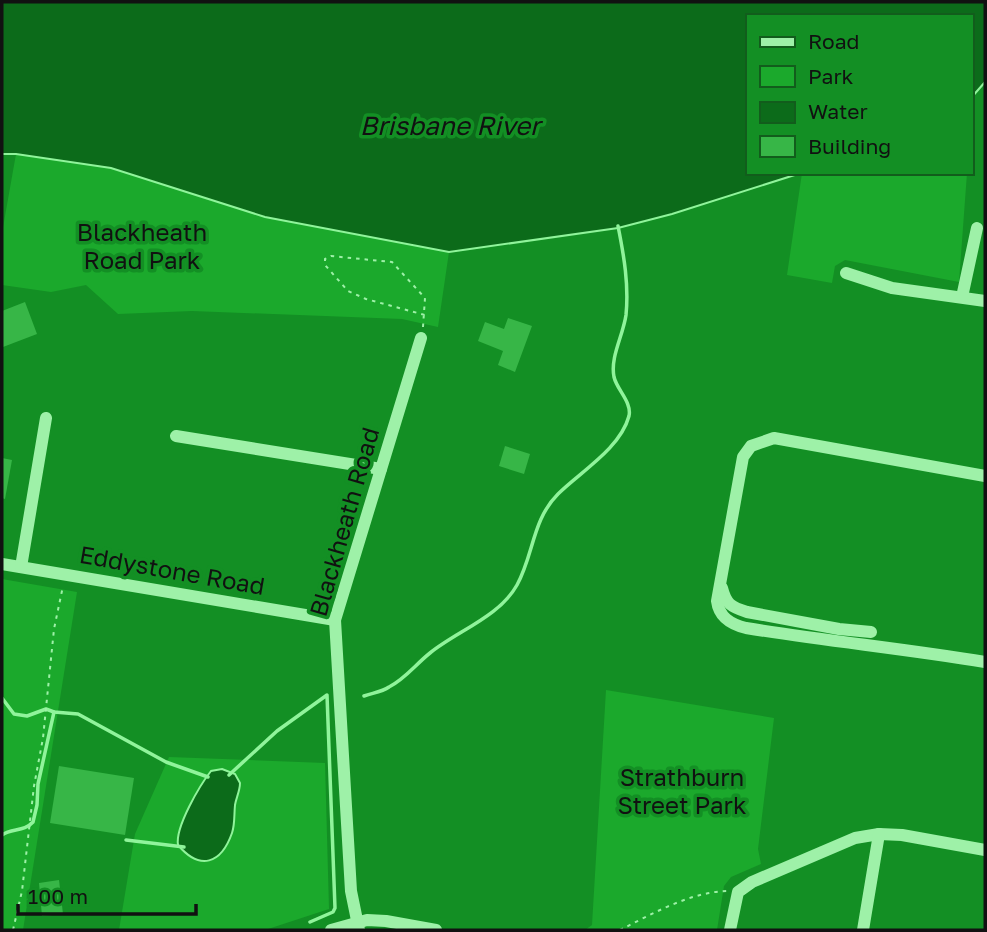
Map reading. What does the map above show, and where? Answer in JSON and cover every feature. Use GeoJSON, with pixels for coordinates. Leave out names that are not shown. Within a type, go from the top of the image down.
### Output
{"type":"FeatureCollection","features":[{"type":"Feature","properties":{"kind":"street"},"geometry":{"type":"LineString","coordinates":[[962,297],[977,228]]}},
{"type":"Feature","properties":{"kind":"street"},"geometry":{"type":"LineString","coordinates":[[846,273],[892,288],[985,301]]}},
{"type":"Feature","properties":{"kind":"street","name":"Blackheath Road"},"geometry":{"type":"LineString","coordinates":[[358,926],[351,891],[335,621],[421,338]]}},
{"type":"Feature","properties":{"kind":"street"},"geometry":{"type":"LineString","coordinates":[[21,567],[46,418]]}},
{"type":"Feature","properties":{"kind":"street"},"geometry":{"type":"LineString","coordinates":[[176,436],[381,469]]}},
{"type":"Feature","properties":{"kind":"street"},"geometry":{"type":"LineString","coordinates":[[985,475],[774,438],[751,446],[743,457],[717,601],[718,611],[737,626],[835,642],[912,649],[985,662]]}},
{"type":"Feature","properties":{"kind":"street","name":"Eddystone Road"},"geometry":{"type":"LineString","coordinates":[[2,564],[335,621]]}},
{"type":"Feature","properties":{"kind":"street"},"geometry":{"type":"LineString","coordinates":[[721,584],[725,602],[733,608],[839,629],[871,632]]}},
{"type":"Feature","properties":{"kind":"street"},"geometry":{"type":"LineString","coordinates":[[746,628],[747,612]]}},
{"type":"Feature","properties":{"kind":"street"},"geometry":{"type":"LineString","coordinates":[[835,642],[839,629]]}},
{"type":"Feature","properties":{"kind":"street"},"geometry":{"type":"LineString","coordinates":[[730,930],[738,892],[752,882],[855,838],[879,834],[902,835],[985,850]]}},
{"type":"Feature","properties":{"kind":"street"},"geometry":{"type":"LineString","coordinates":[[863,930],[879,834]]}},
{"type":"Feature","properties":{"kind":"street"},"geometry":{"type":"LineString","coordinates":[[331,930],[386,921],[436,930]]}},
{"type":"Feature","properties":{"kind":"path"},"geometry":{"type":"LineString","coordinates":[[421,338],[425,315],[425,299],[392,262],[331,256],[325,259],[325,265],[348,291],[366,299],[425,315]]}},
{"type":"Feature","properties":{"kind":"path"},"geometry":{"type":"LineString","coordinates":[[13,930],[22,891],[34,786],[43,738],[54,629],[65,575]]}},
{"type":"Feature","properties":{"kind":"path"},"geometry":{"type":"LineString","coordinates":[[620,930],[679,903],[723,891],[738,892]]}},
{"type":"Feature","properties":{"kind":"green space","name":"Blackheath Road Park"},"geometry":{"type":"Polygon","coordinates":[[[16,154],[111,168],[265,217],[449,252],[438,327],[402,319],[192,311],[118,314],[86,285],[51,292],[2,285],[2,233],[16,154]]]}},
{"type":"Feature","properties":{"kind":"green space"},"geometry":{"type":"Polygon","coordinates":[[[802,175],[967,175],[959,282],[845,260],[835,266],[832,283],[787,275],[802,175]]]}},
{"type":"Feature","properties":{"kind":"green space"},"geometry":{"type":"Polygon","coordinates":[[[2,579],[77,592],[23,930],[2,930],[2,579]]]}},
{"type":"Feature","properties":{"kind":"green space","name":"Strathburn Street Park"},"geometry":{"type":"Polygon","coordinates":[[[606,690],[774,718],[758,849],[761,864],[731,877],[724,886],[717,930],[585,930],[592,925],[606,690]]]}},
{"type":"Feature","properties":{"kind":"green space"},"geometry":{"type":"Polygon","coordinates":[[[169,757],[325,763],[329,909],[265,930],[119,930],[135,834],[169,757]]]}},
{"type":"Feature","properties":{"kind":"water","name":"Brisbane River"},"geometry":{"type":"Polygon","coordinates":[[[2,2],[985,2],[985,82],[973,96],[973,14],[746,14],[746,175],[795,175],[672,214],[618,228],[449,252],[265,217],[111,168],[2,154],[2,2]]]}},
{"type":"Feature","properties":{"kind":"water"},"geometry":{"type":"Polygon","coordinates":[[[222,769],[235,774],[240,783],[233,830],[222,852],[202,861],[186,853],[178,845],[178,837],[184,817],[201,786],[211,771],[222,769]]]}},
{"type":"Feature","properties":{"kind":"building"},"geometry":{"type":"Polygon","coordinates":[[[25,302],[37,334],[3,347],[2,311],[25,302]]]}},
{"type":"Feature","properties":{"kind":"building"},"geometry":{"type":"Polygon","coordinates":[[[508,318],[532,326],[515,372],[498,365],[503,351],[478,341],[485,322],[504,329],[508,318]]]}},
{"type":"Feature","properties":{"kind":"building"},"geometry":{"type":"Polygon","coordinates":[[[505,446],[530,454],[524,474],[499,466],[505,446]]]}},
{"type":"Feature","properties":{"kind":"building"},"geometry":{"type":"Polygon","coordinates":[[[2,458],[12,460],[5,499],[2,498],[2,458]]]}},
{"type":"Feature","properties":{"kind":"building"},"geometry":{"type":"Polygon","coordinates":[[[59,766],[134,778],[125,835],[50,823],[59,766]]]}},
{"type":"Feature","properties":{"kind":"building"},"geometry":{"type":"Polygon","coordinates":[[[59,880],[63,914],[42,916],[39,883],[59,880]]]}},
{"type":"Feature","properties":{"kind":"waterway"},"geometry":{"type":"LineString","coordinates":[[364,696],[395,684],[430,653],[500,606],[523,573],[538,526],[549,504],[608,449],[624,428],[629,411],[613,369],[627,304],[618,226]]}},
{"type":"Feature","properties":{"kind":"waterway"},"geometry":{"type":"LineString","coordinates":[[229,775],[277,731],[327,695],[335,908],[333,912],[310,922]]}},
{"type":"Feature","properties":{"kind":"waterway"},"geometry":{"type":"LineString","coordinates":[[2,698],[14,714],[27,716],[46,709],[78,714],[166,762],[208,777]]}},
{"type":"Feature","properties":{"kind":"waterway"},"geometry":{"type":"LineString","coordinates":[[2,835],[33,822],[38,784],[54,712]]}},
{"type":"Feature","properties":{"kind":"waterway"},"geometry":{"type":"LineString","coordinates":[[126,840],[184,847]]}}]}
